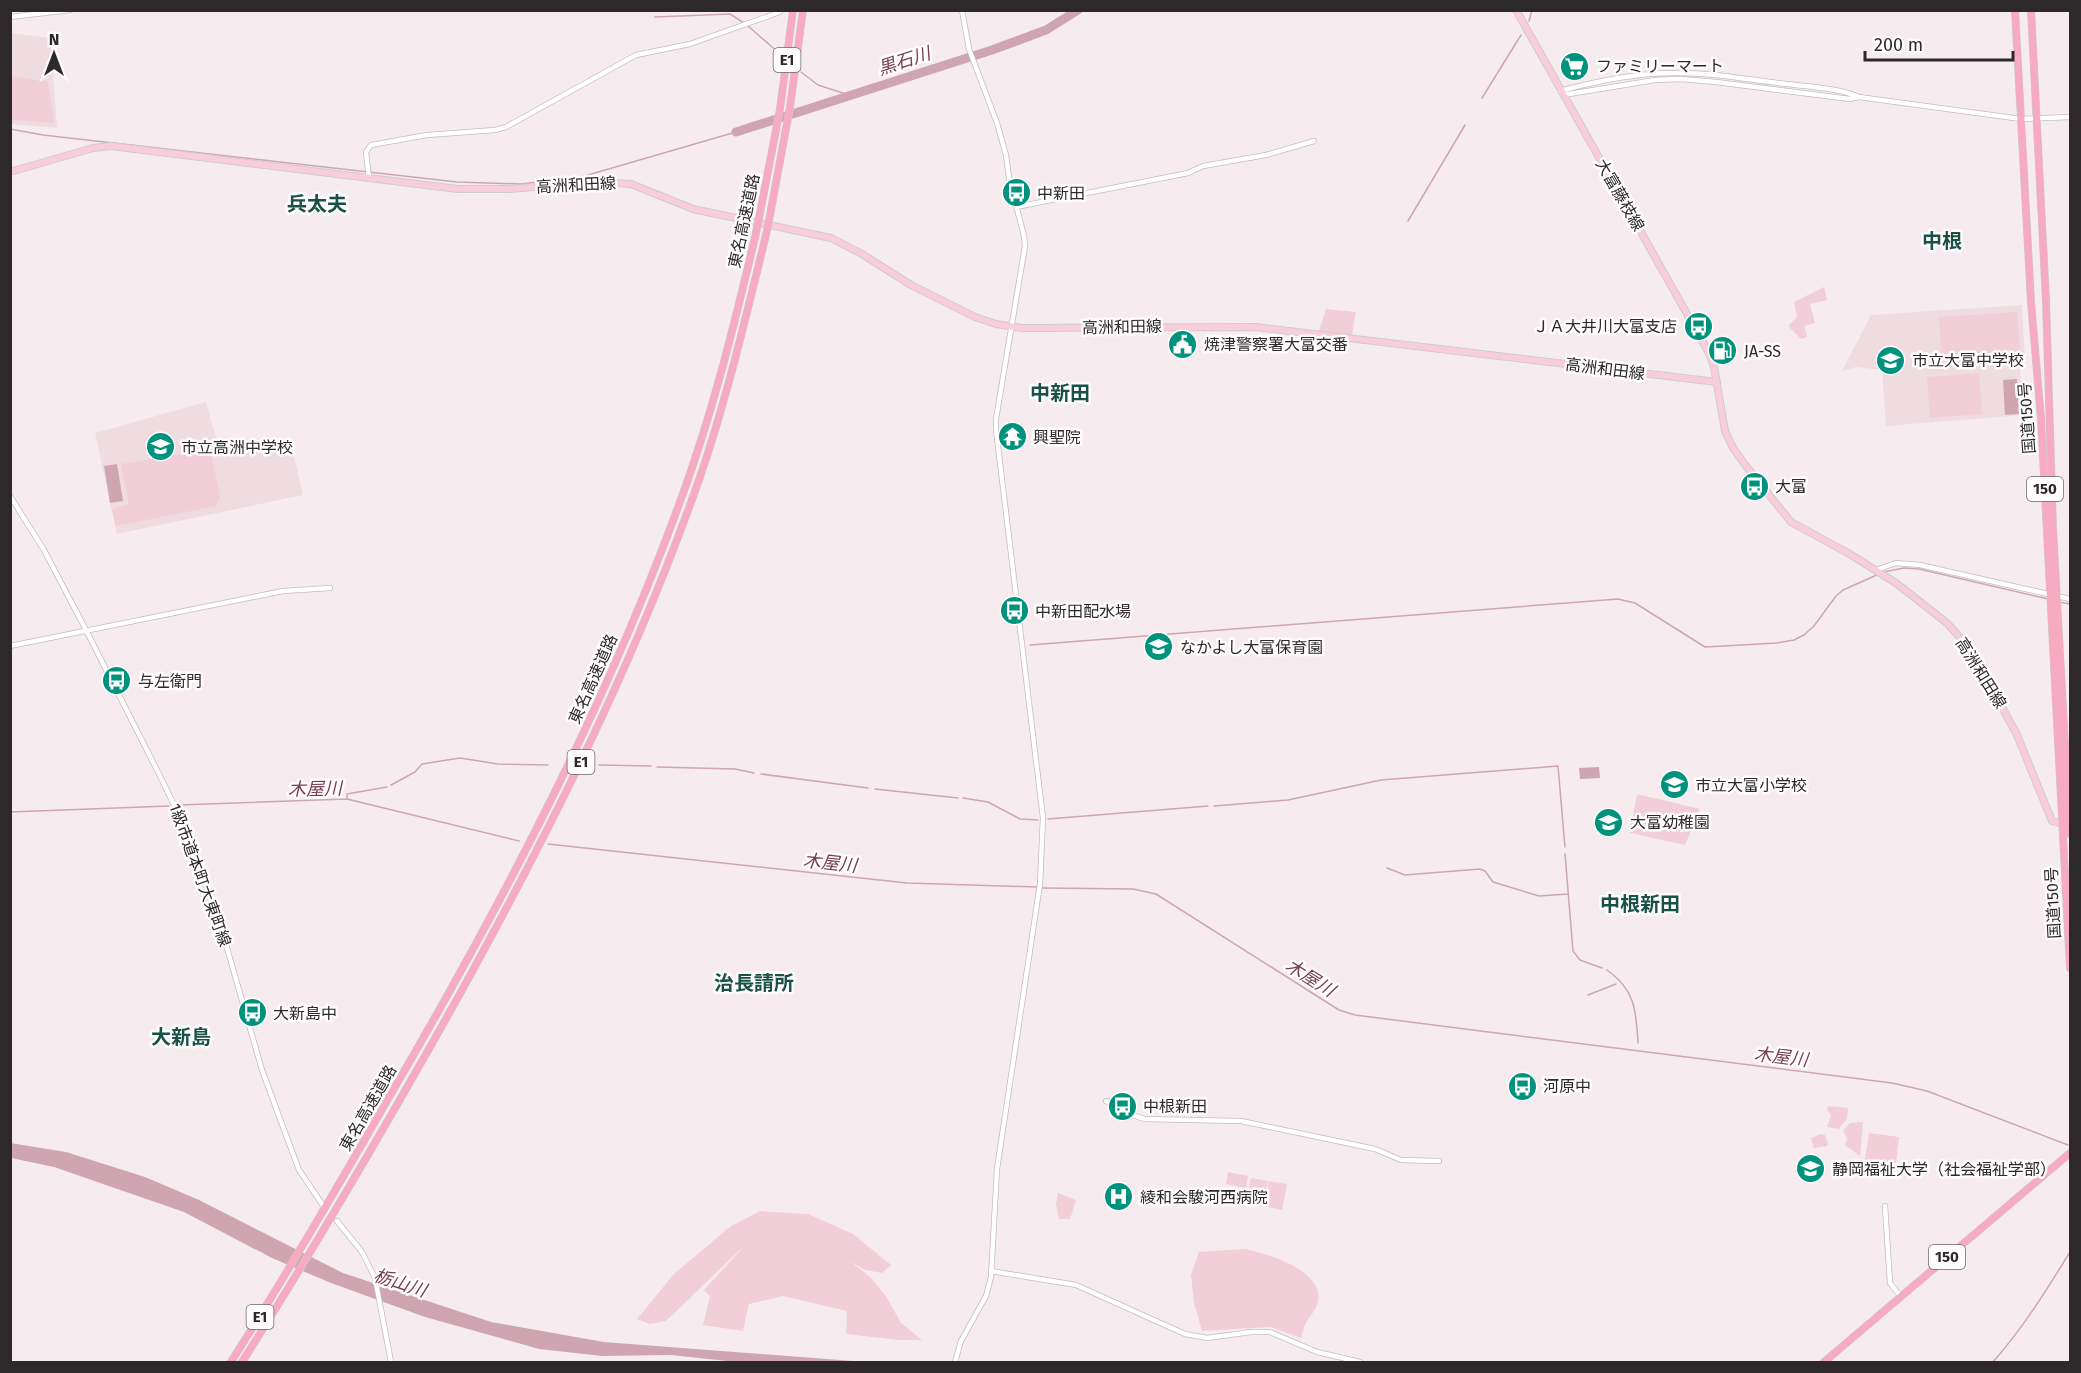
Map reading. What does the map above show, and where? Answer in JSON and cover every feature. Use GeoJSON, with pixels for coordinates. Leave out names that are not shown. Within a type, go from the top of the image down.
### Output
{"type":"FeatureCollection","features":[{"type":"Feature","properties":{"kind":"highway","name":"東名高速道路"},"geometry":{"type":"LineString","coordinates":[[231,1362],[303,1249],[500,900],[560,782],[624,645],[678,508],[701,442],[724,363],[760,213],[780,109],[793,10]]}},
{"type":"Feature","properties":{"kind":"highway","name":"東名高速道路"},"geometry":{"type":"LineString","coordinates":[[242,1362],[297,1276],[411,1082],[510,904],[610,701],[671,554],[700,476],[739,343],[766,235],[790,107],[802,10]]}},
{"type":"Feature","properties":{"kind":"highway","name":"国道150号"},"geometry":{"type":"LineString","coordinates":[[2015,10],[2030,290],[2070,834]]}},
{"type":"Feature","properties":{"kind":"highway","name":"国道150号"},"geometry":{"type":"LineString","coordinates":[[2031,10],[2045,290],[2054,595],[2070,968]]}},
{"type":"Feature","properties":{"kind":"highway","name":"150"},"geometry":{"type":"LineString","coordinates":[[1824,1362],[2070,1153]]}},
{"type":"Feature","properties":{"kind":"main road","name":"大富藤枝線"},"geometry":{"type":"LineString","coordinates":[[1516,10],[1709,353],[1717,382]]}},
{"type":"Feature","properties":{"kind":"main road","name":"高洲和田線"},"geometry":{"type":"LineString","coordinates":[[10,172],[93,148],[111,146],[458,189],[509,189],[606,181],[632,184],[693,209],[831,238],[939,300],[975,317],[1011,326],[1256,327],[1717,382],[1723,425],[1733,447],[1791,522],[1876,570],[1947,623],[1964,642],[2017,735],[2052,821],[2063,824]]}},
{"type":"Feature","properties":{"kind":"street"},"geometry":{"type":"LineString","coordinates":[[10,17],[70,10]]}},
{"type":"Feature","properties":{"kind":"street"},"geometry":{"type":"LineString","coordinates":[[955,1362],[967,1326],[986,1296],[991,1271],[997,1169],[1039,888],[1043,818],[996,430],[1025,246],[1024,236],[997,123],[969,51],[962,10]]}},
{"type":"Feature","properties":{"kind":"street"},"geometry":{"type":"LineString","coordinates":[[369,178],[366,152],[371,145],[427,135],[495,130],[506,127],[636,56],[690,44],[780,12]]}},
{"type":"Feature","properties":{"kind":"street"},"geometry":{"type":"LineString","coordinates":[[1561,93],[1627,76],[1706,74],[2021,119],[2070,117]]}},
{"type":"Feature","properties":{"kind":"street"},"geometry":{"type":"LineString","coordinates":[[1016,207],[1188,173],[1203,166],[1266,154],[1314,141]]}},
{"type":"Feature","properties":{"kind":"street","name":"1級市道本町大東町線"},"geometry":{"type":"LineString","coordinates":[[10,496],[44,550],[188,834],[227,948],[262,1070],[299,1170],[322,1204]]}},
{"type":"Feature","properties":{"kind":"street"},"geometry":{"type":"LineString","coordinates":[[1876,570],[1896,563],[1920,565],[2070,599]]}},
{"type":"Feature","properties":{"kind":"street"},"geometry":{"type":"LineString","coordinates":[[10,646],[283,591],[330,588]]}},
{"type":"Feature","properties":{"kind":"street"},"geometry":{"type":"LineString","coordinates":[[1106,1101],[1132,1115],[1145,1119],[1241,1121],[1375,1149],[1401,1160],[1439,1161]]}},
{"type":"Feature","properties":{"kind":"street"},"geometry":{"type":"LineString","coordinates":[[1885,1206],[1890,1283],[1901,1297]]}},
{"type":"Feature","properties":{"kind":"street"},"geometry":{"type":"LineString","coordinates":[[337,1221],[362,1252],[375,1276],[391,1362]]}},
{"type":"Feature","properties":{"kind":"street"},"geometry":{"type":"LineString","coordinates":[[991,1271],[1076,1285],[1185,1334],[1197,1337],[1217,1338],[1251,1332],[1270,1332],[1317,1352],[1360,1362]]}},
{"type":"Feature","properties":{"kind":"shaded area"},"geometry":{"type":"Polygon","coordinates":[[[11,33],[50,38],[57,128],[11,124],[11,33]]]}},
{"type":"Feature","properties":{"kind":"shaded area"},"geometry":{"type":"Polygon","coordinates":[[[10,76],[48,82],[54,123],[11,120],[10,76]]]}},
{"type":"Feature","properties":{"kind":"shaded area"},"geometry":{"type":"Polygon","coordinates":[[[1824,287],[1827,300],[1810,304],[1815,323],[1804,326],[1807,337],[1801,339],[1788,326],[1797,317],[1794,302],[1824,287]]]}},
{"type":"Feature","properties":{"kind":"shaded area"},"geometry":{"type":"Polygon","coordinates":[[[2022,305],[2025,359],[2019,361],[2024,415],[1886,426],[1882,370],[1856,367],[1842,371],[1871,315],[2022,305]]]}},
{"type":"Feature","properties":{"kind":"shaded area"},"geometry":{"type":"Polygon","coordinates":[[[1326,309],[1356,312],[1352,335],[1319,331],[1326,309]]]}},
{"type":"Feature","properties":{"kind":"shaded area"},"geometry":{"type":"Polygon","coordinates":[[[2017,312],[2021,359],[1942,365],[1939,317],[2017,312]]]}},
{"type":"Feature","properties":{"kind":"shaded area"},"geometry":{"type":"Polygon","coordinates":[[[1979,373],[1982,414],[1930,418],[1927,377],[1979,373]]]}},
{"type":"Feature","properties":{"kind":"shaded area"},"geometry":{"type":"Polygon","coordinates":[[[2017,379],[2019,414],[2005,415],[2003,380],[2017,379]]]}},
{"type":"Feature","properties":{"kind":"shaded area"},"geometry":{"type":"Polygon","coordinates":[[[206,402],[219,448],[292,448],[303,495],[117,534],[95,433],[206,402]]]}},
{"type":"Feature","properties":{"kind":"shaded area"},"geometry":{"type":"Polygon","coordinates":[[[207,450],[211,453],[220,498],[216,506],[116,526],[112,510],[129,504],[121,464],[207,450]]]}},
{"type":"Feature","properties":{"kind":"shaded area"},"geometry":{"type":"Polygon","coordinates":[[[117,464],[123,501],[110,503],[104,466],[117,464]]]}},
{"type":"Feature","properties":{"kind":"shaded area"},"geometry":{"type":"Polygon","coordinates":[[[1599,767],[1600,778],[1580,779],[1579,768],[1599,767]]]}},
{"type":"Feature","properties":{"kind":"shaded area"},"geometry":{"type":"Polygon","coordinates":[[[1637,794],[1700,809],[1685,845],[1630,833],[1637,794]]]}},
{"type":"Feature","properties":{"kind":"shaded area"},"geometry":{"type":"Polygon","coordinates":[[[1828,1106],[1848,1108],[1847,1119],[1839,1129],[1827,1127],[1831,1115],[1827,1110],[1828,1106]]]}},
{"type":"Feature","properties":{"kind":"shaded area"},"geometry":{"type":"Polygon","coordinates":[[[1863,1122],[1860,1156],[1845,1145],[1847,1138],[1843,1131],[1850,1123],[1863,1122]]]}},
{"type":"Feature","properties":{"kind":"shaded area"},"geometry":{"type":"Polygon","coordinates":[[[1869,1133],[1899,1137],[1896,1163],[1865,1160],[1869,1133]]]}},
{"type":"Feature","properties":{"kind":"shaded area"},"geometry":{"type":"Polygon","coordinates":[[[1821,1134],[1825,1135],[1827,1146],[1814,1148],[1811,1138],[1821,1134]]]}},
{"type":"Feature","properties":{"kind":"shaded area"},"geometry":{"type":"Polygon","coordinates":[[[10,1143],[66,1152],[145,1177],[199,1200],[343,1273],[491,1322],[604,1342],[866,1362],[736,1362],[671,1355],[602,1356],[539,1349],[425,1317],[331,1283],[272,1258],[184,1212],[54,1167],[11,1158],[10,1143]]]}},
{"type":"Feature","properties":{"kind":"shaded area"},"geometry":{"type":"Polygon","coordinates":[[[1228,1172],[1248,1176],[1246,1188],[1226,1184],[1228,1172]]]}},
{"type":"Feature","properties":{"kind":"shaded area"},"geometry":{"type":"Polygon","coordinates":[[[1251,1178],[1268,1181],[1263,1207],[1246,1203],[1251,1178]]]}},
{"type":"Feature","properties":{"kind":"shaded area"},"geometry":{"type":"Polygon","coordinates":[[[1269,1181],[1287,1184],[1282,1210],[1264,1206],[1269,1181]]]}},
{"type":"Feature","properties":{"kind":"shaded area"},"geometry":{"type":"Polygon","coordinates":[[[1058,1193],[1076,1200],[1070,1219],[1059,1219],[1056,1204],[1058,1193]]]}},
{"type":"Feature","properties":{"kind":"shaded area"},"geometry":{"type":"Polygon","coordinates":[[[760,1211],[808,1214],[853,1234],[891,1265],[882,1273],[865,1270],[850,1261],[870,1277],[886,1296],[901,1323],[922,1340],[899,1340],[846,1334],[847,1311],[783,1296],[749,1304],[743,1331],[703,1325],[710,1296],[704,1290],[747,1243],[666,1321],[650,1324],[637,1319],[674,1274],[731,1226],[760,1211]]]}},
{"type":"Feature","properties":{"kind":"shaded area"},"geometry":{"type":"Polygon","coordinates":[[[1244,1249],[1279,1259],[1303,1272],[1312,1280],[1317,1290],[1318,1301],[1301,1338],[1270,1327],[1202,1331],[1194,1303],[1191,1275],[1199,1252],[1244,1249]]]}},
{"type":"Feature","properties":{"kind":"waterway","name":"黒石川"},"geometry":{"type":"LineString","coordinates":[[736,132],[992,50],[1046,30],[1078,10]]}},
{"type":"Feature","properties":{"kind":"waterway"},"geometry":{"type":"LineString","coordinates":[[1529,21],[1532,10]]}},
{"type":"Feature","properties":{"kind":"waterway"},"geometry":{"type":"LineString","coordinates":[[655,17],[730,14],[744,23]]}},
{"type":"Feature","properties":{"kind":"waterway"},"geometry":{"type":"LineString","coordinates":[[748,26],[779,53]]}},
{"type":"Feature","properties":{"kind":"waterway"},"geometry":{"type":"LineString","coordinates":[[1482,98],[1521,35]]}},
{"type":"Feature","properties":{"kind":"waterway"},"geometry":{"type":"LineString","coordinates":[[801,72],[818,85],[849,95]]}},
{"type":"Feature","properties":{"kind":"waterway"},"geometry":{"type":"LineString","coordinates":[[1408,221],[1465,125]]}},
{"type":"Feature","properties":{"kind":"waterway"},"geometry":{"type":"LineString","coordinates":[[10,129],[43,135],[457,182],[521,184],[581,177],[736,132]]}},
{"type":"Feature","properties":{"kind":"waterway"},"geometry":{"type":"LineString","coordinates":[[1883,572],[1904,568],[1919,569],[2048,599]]}},
{"type":"Feature","properties":{"kind":"waterway"},"geometry":{"type":"LineString","coordinates":[[1030,645],[1618,599],[1635,603],[1705,647],[1777,643],[1794,640],[1804,635],[1843,590],[1879,574]]}},
{"type":"Feature","properties":{"kind":"waterway"},"geometry":{"type":"LineString","coordinates":[[2059,602],[2070,604]]}},
{"type":"Feature","properties":{"kind":"waterway"},"geometry":{"type":"LineString","coordinates":[[391,785],[415,772],[422,764],[460,758],[498,764],[548,765]]}},
{"type":"Feature","properties":{"kind":"waterway"},"geometry":{"type":"LineString","coordinates":[[599,765],[651,766]]}},
{"type":"Feature","properties":{"kind":"waterway"},"geometry":{"type":"LineString","coordinates":[[1214,806],[1288,800],[1381,780],[1558,766],[1565,847]]}},
{"type":"Feature","properties":{"kind":"waterway"},"geometry":{"type":"LineString","coordinates":[[657,767],[735,769],[754,773]]}},
{"type":"Feature","properties":{"kind":"waterway"},"geometry":{"type":"LineString","coordinates":[[761,774],[868,788]]}},
{"type":"Feature","properties":{"kind":"waterway"},"geometry":{"type":"LineString","coordinates":[[347,798],[347,794],[387,787]]}},
{"type":"Feature","properties":{"kind":"waterway"},"geometry":{"type":"LineString","coordinates":[[875,789],[958,798]]}},
{"type":"Feature","properties":{"kind":"waterway"},"geometry":{"type":"LineString","coordinates":[[963,798],[988,802],[1020,819],[1038,820]]}},
{"type":"Feature","properties":{"kind":"waterway","name":"木屋川"},"geometry":{"type":"LineString","coordinates":[[179,805],[347,799],[519,841]]}},
{"type":"Feature","properties":{"kind":"waterway","name":"木屋川"},"geometry":{"type":"LineString","coordinates":[[10,812],[169,806]]}},
{"type":"Feature","properties":{"kind":"waterway"},"geometry":{"type":"LineString","coordinates":[[1048,819],[1208,806]]}},
{"type":"Feature","properties":{"kind":"waterway","name":"木屋川"},"geometry":{"type":"LineString","coordinates":[[548,844],[907,883],[1037,887]]}},
{"type":"Feature","properties":{"kind":"waterway"},"geometry":{"type":"LineString","coordinates":[[1565,854],[1573,951],[1580,960],[1602,968]]}},
{"type":"Feature","properties":{"kind":"waterway"},"geometry":{"type":"LineString","coordinates":[[1387,868],[1405,875],[1480,869],[1485,871],[1493,882],[1539,896],[1568,894]]}},
{"type":"Feature","properties":{"kind":"waterway","name":"木屋川"},"geometry":{"type":"LineString","coordinates":[[1042,888],[1133,889],[1156,894],[1339,1010],[1355,1015],[1892,1083],[1927,1091],[2068,1145]]}},
{"type":"Feature","properties":{"kind":"waterway"},"geometry":{"type":"LineString","coordinates":[[1607,970],[1624,985],[1633,1002],[1638,1043]]}},
{"type":"Feature","properties":{"kind":"waterway"},"geometry":{"type":"LineString","coordinates":[[1588,995],[1616,984]]}},
{"type":"Feature","properties":{"kind":"waterway"},"geometry":{"type":"LineString","coordinates":[[1993,1362],[2024,1323],[2070,1252]]}},
{"type":"Feature","properties":{"kind":"place","name":"ファミリーマート"},"geometry":{"type":"Point","coordinates":[1575,66]}},
{"type":"Feature","properties":{"kind":"place","name":"中新田"},"geometry":{"type":"Point","coordinates":[1016,193]}},
{"type":"Feature","properties":{"kind":"place","name":"ＪＡ大井川大富支店"},"geometry":{"type":"Point","coordinates":[1698,326]}},
{"type":"Feature","properties":{"kind":"place","name":"焼津警察署大富交番"},"geometry":{"type":"Point","coordinates":[1183,344]}},
{"type":"Feature","properties":{"kind":"place","name":"JA-SS"},"geometry":{"type":"Point","coordinates":[1723,351]}},
{"type":"Feature","properties":{"kind":"place","name":"市立大富中学校"},"geometry":{"type":"Point","coordinates":[1891,360]}},
{"type":"Feature","properties":{"kind":"place","name":"興聖院"},"geometry":{"type":"Point","coordinates":[1012,437]}},
{"type":"Feature","properties":{"kind":"place","name":"市立高洲中学校"},"geometry":{"type":"Point","coordinates":[160,447]}},
{"type":"Feature","properties":{"kind":"place","name":"大富"},"geometry":{"type":"Point","coordinates":[1754,486]}},
{"type":"Feature","properties":{"kind":"place","name":"中新田配水場"},"geometry":{"type":"Point","coordinates":[1014,611]}},
{"type":"Feature","properties":{"kind":"place","name":"なかよし大富保育園"},"geometry":{"type":"Point","coordinates":[1159,647]}},
{"type":"Feature","properties":{"kind":"place","name":"与左衛門"},"geometry":{"type":"Point","coordinates":[117,681]}},
{"type":"Feature","properties":{"kind":"place","name":"市立大富小学校"},"geometry":{"type":"Point","coordinates":[1674,785]}},
{"type":"Feature","properties":{"kind":"place","name":"大富幼稚園"},"geometry":{"type":"Point","coordinates":[1609,822]}},
{"type":"Feature","properties":{"kind":"place","name":"大新島中"},"geometry":{"type":"Point","coordinates":[252,1013]}},
{"type":"Feature","properties":{"kind":"place","name":"河原中"},"geometry":{"type":"Point","coordinates":[1522,1086]}},
{"type":"Feature","properties":{"kind":"place","name":"中根新田"},"geometry":{"type":"Point","coordinates":[1122,1106]}},
{"type":"Feature","properties":{"kind":"place","name":"静岡福祉大学（社会福祉学部）"},"geometry":{"type":"Point","coordinates":[1811,1169]}},
{"type":"Feature","properties":{"kind":"place","name":"綾和会駿河西病院"},"geometry":{"type":"Point","coordinates":[1119,1197]}},
{"type":"Feature","properties":{"kind":"district","name":"兵太夫"},"geometry":{"type":"Point","coordinates":[317,204]}},
{"type":"Feature","properties":{"kind":"district","name":"中根"},"geometry":{"type":"Point","coordinates":[1942,241]}},
{"type":"Feature","properties":{"kind":"district","name":"中新田"},"geometry":{"type":"Point","coordinates":[1060,393]}},
{"type":"Feature","properties":{"kind":"district","name":"中根新田"},"geometry":{"type":"Point","coordinates":[1640,904]}},
{"type":"Feature","properties":{"kind":"district","name":"治長請所"},"geometry":{"type":"Point","coordinates":[754,983]}},
{"type":"Feature","properties":{"kind":"district","name":"大新島"},"geometry":{"type":"Point","coordinates":[181,1037]}},
{"type":"Feature","properties":{"kind":"water label","name":"栃山川"},"geometry":{"type":"Point","coordinates":[400,1283]}}]}
